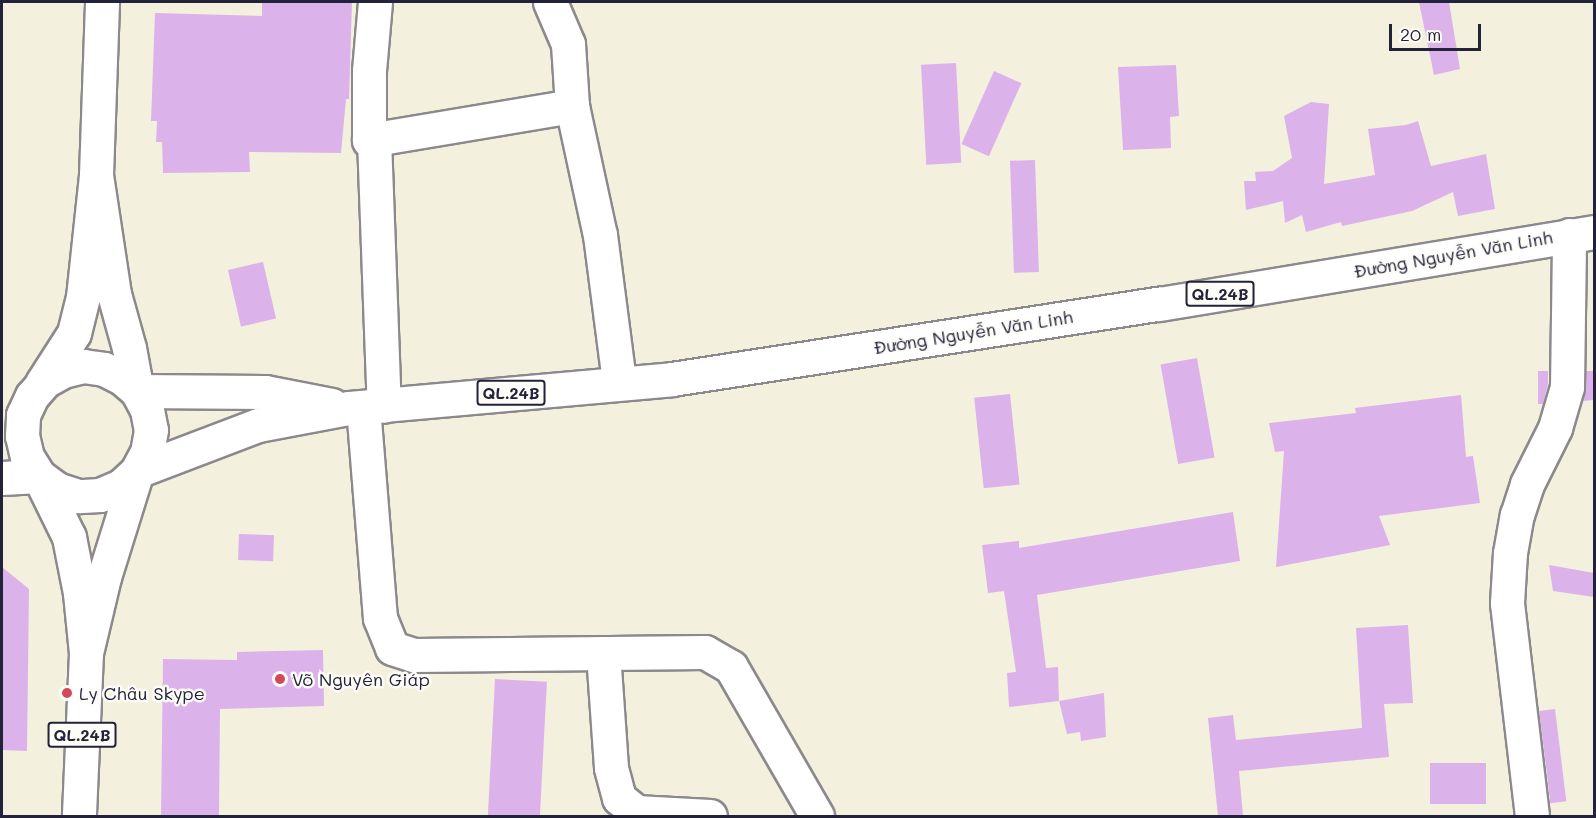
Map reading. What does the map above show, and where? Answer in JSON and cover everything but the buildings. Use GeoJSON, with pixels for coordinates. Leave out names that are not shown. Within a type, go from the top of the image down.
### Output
{"type":"FeatureCollection","features":[{"type":"Feature","properties":{"kind":"main road"},"geometry":{"type":"LineString","coordinates":[[86,653],[80,593],[69,537],[27,457],[22,436],[24,415],[74,333],[83,297],[96,175],[102,2]]}},
{"type":"Feature","properties":{"kind":"main road"},"geometry":{"type":"LineString","coordinates":[[375,2],[369,71],[369,140],[572,106]]}},
{"type":"Feature","properties":{"kind":"main road"},"geometry":{"type":"LineString","coordinates":[[550,2],[568,44],[572,106],[600,235],[619,382]]}},
{"type":"Feature","properties":{"kind":"main road"},"geometry":{"type":"LineString","coordinates":[[374,139],[366,407],[380,618],[392,648],[413,655],[705,652],[730,667],[817,816]]}},
{"type":"Feature","properties":{"kind":"main road"},"geometry":{"type":"LineString","coordinates":[[96,175],[114,294],[137,391]]}},
{"type":"Feature","properties":{"kind":"main road"},"geometry":{"type":"LineString","coordinates":[[1532,816],[1508,603],[1510,553],[1520,505],[1555,428],[1567,387],[1582,233]]}},
{"type":"Feature","properties":{"kind":"main road","name":"Đường Nguyễn Văn Linh"},"geometry":{"type":"LineString","coordinates":[[137,471],[258,425],[366,407],[619,382],[672,379],[1159,304],[1582,233]]}},
{"type":"Feature","properties":{"kind":"main road"},"geometry":{"type":"LineString","coordinates":[[2,411],[63,371],[83,366],[104,369],[122,378],[137,391]]}},
{"type":"Feature","properties":{"kind":"main road","name":"Đường Nguyễn Văn Linh"},"geometry":{"type":"LineString","coordinates":[[137,391],[265,392],[366,407]]}},
{"type":"Feature","properties":{"kind":"main road","name":"QL.24B"},"geometry":{"type":"LineString","coordinates":[[39,476],[57,489],[78,496],[100,495],[121,486],[137,471],[147,452],[151,430],[147,410],[137,391]]}},
{"type":"Feature","properties":{"kind":"main road"},"geometry":{"type":"LineString","coordinates":[[86,653],[104,576],[137,471]]}},
{"type":"Feature","properties":{"kind":"main road"},"geometry":{"type":"LineString","coordinates":[[2,478],[39,476]]}},
{"type":"Feature","properties":{"kind":"main road","name":"QL.24B"},"geometry":{"type":"LineString","coordinates":[[79,816],[86,653]]}},
{"type":"Feature","properties":{"kind":"main road"},"geometry":{"type":"LineString","coordinates":[[603,653],[611,768],[619,798],[636,812],[710,816]]}},
{"type":"Feature","properties":{"kind":"place","name":"Võ Nguyên Giáp"},"geometry":{"type":"Point","coordinates":[280,679]}},
{"type":"Feature","properties":{"kind":"place","name":"Ly Châu Skype"},"geometry":{"type":"Point","coordinates":[67,693]}}]}
